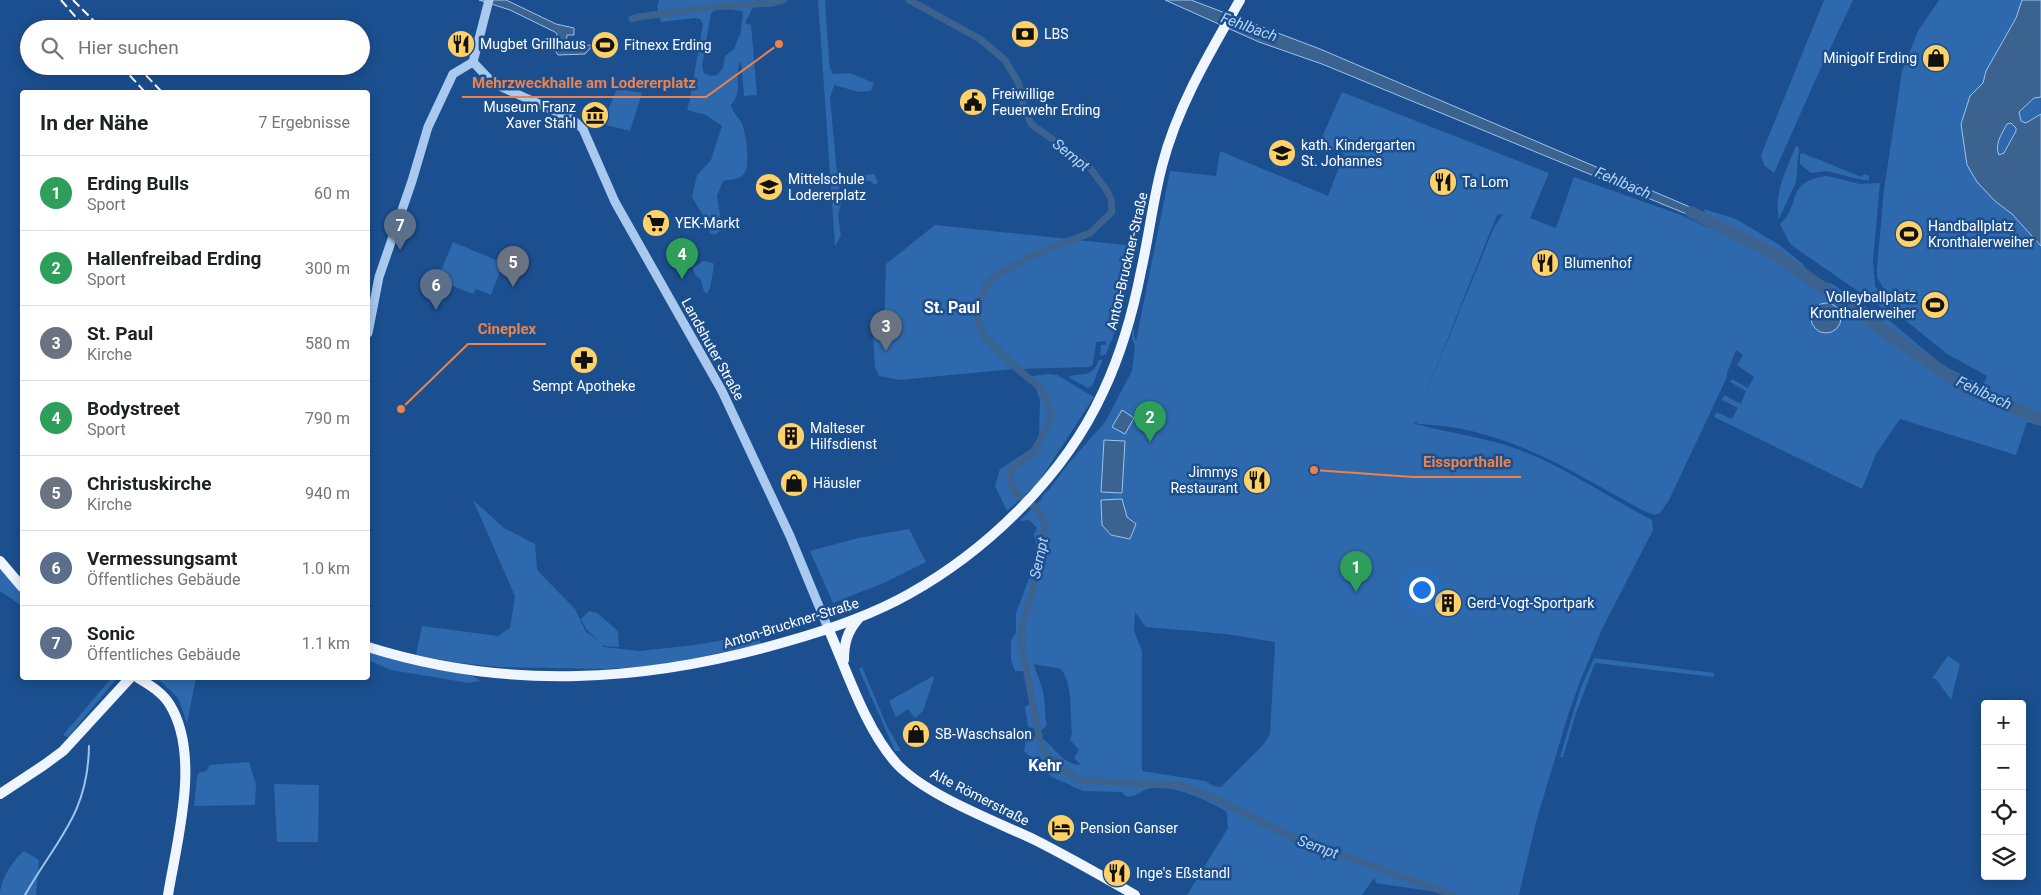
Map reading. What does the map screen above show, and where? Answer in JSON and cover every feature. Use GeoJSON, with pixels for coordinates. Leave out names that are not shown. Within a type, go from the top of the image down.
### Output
{"type":"FeatureCollection","features":[{"type":"Feature","properties":{"kind":"main road","name":"Anton-Bruckner-Straße"},"geometry":{"type":"LineString","coordinates":[[370,648],[444,666],[487,673],[527,676],[596,675],[656,670],[736,656],[859,618],[908,595],[952,567],[991,537],[1034,494],[1062,460],[1084,428],[1103,394],[1134,301],[1167,150],[1185,103],[1238,2]]}},
{"type":"Feature","properties":{"kind":"main road"},"geometry":{"type":"LineString","coordinates":[[0,561],[20,585]]}},
{"type":"Feature","properties":{"kind":"main road"},"geometry":{"type":"LineString","coordinates":[[844,663],[844,644],[851,627],[859,618]]}},
{"type":"Feature","properties":{"kind":"main road","name":"Alte Römerstraße"},"geometry":{"type":"LineString","coordinates":[[828,628],[867,718],[878,738],[896,763],[912,778],[936,792],[1035,840],[1135,895]]}},
{"type":"Feature","properties":{"kind":"main road"},"geometry":{"type":"LineString","coordinates":[[0,794],[63,750],[128,680]]}},
{"type":"Feature","properties":{"kind":"main road"},"geometry":{"type":"LineString","coordinates":[[141,680],[163,695],[170,705],[180,730],[184,752],[182,804],[168,895]]}},
{"type":"Feature","properties":{"kind":"street"},"geometry":{"type":"LineString","coordinates":[[370,323],[379,277],[412,181],[428,127],[453,74],[473,62],[488,3]]}},
{"type":"Feature","properties":{"kind":"street","name":"Landshuter Straße"},"geometry":{"type":"LineString","coordinates":[[473,62],[493,83],[572,119],[583,129],[615,202],[722,391],[790,536],[828,628]]}},
{"type":"Feature","properties":{"kind":"shaded area"},"geometry":{"type":"Polygon","coordinates":[[[659,0],[765,0],[756,1],[745,23],[751,25],[757,95],[744,96],[741,61],[738,71],[737,93],[731,105],[745,132],[747,148],[746,170],[740,177],[723,181],[717,196],[721,220],[726,227],[716,234],[710,234],[709,226],[692,197],[697,175],[711,160],[722,126],[706,115],[687,110],[703,24],[700,19],[695,18],[661,22],[657,6],[659,0]],[[719,8],[711,13],[702,66],[704,73],[711,76],[717,75],[723,68],[725,56],[734,49],[740,37],[742,11],[719,8]]]}},
{"type":"Feature","properties":{"kind":"shaded area"},"geometry":{"type":"Polygon","coordinates":[[[818,0],[825,0],[829,60],[833,74],[850,73],[874,83],[871,91],[859,92],[834,85],[830,98],[837,173],[840,177],[874,174],[878,182],[875,185],[870,181],[840,183],[841,204],[838,215],[841,236],[835,246],[818,0]]]}},
{"type":"Feature","properties":{"kind":"shaded area"},"geometry":{"type":"Polygon","coordinates":[[[1824,0],[1853,0],[1774,173],[1764,165],[1761,155],[1824,0]]]}},
{"type":"Feature","properties":{"kind":"shaded area"},"geometry":{"type":"Polygon","coordinates":[[[1939,0],[2022,0],[2016,18],[1986,71],[1983,83],[1970,96],[1961,124],[1995,201],[2012,214],[2041,246],[2041,426],[2027,422],[2016,455],[1900,419],[1876,454],[1862,489],[1714,417],[1716,412],[1732,419],[1738,408],[1722,400],[1724,395],[1741,404],[1746,391],[1730,382],[1732,379],[1748,388],[1754,377],[1737,365],[1743,355],[1736,350],[1727,377],[1669,500],[1660,513],[1655,515],[1644,511],[1563,467],[1509,442],[1480,433],[1450,427],[1418,424],[1414,421],[1415,424],[1481,438],[1537,457],[1652,520],[1653,530],[1602,629],[1568,715],[1536,822],[1519,895],[1458,895],[1376,883],[1374,878],[1362,895],[1187,895],[1228,828],[1227,812],[1200,798],[1170,789],[1151,788],[1129,797],[1125,796],[1122,792],[1083,791],[1052,777],[1024,751],[1026,738],[1033,736],[1045,740],[1064,759],[1081,765],[1074,758],[1079,750],[1070,740],[1072,733],[1068,683],[1061,669],[1034,664],[1045,702],[1047,725],[1042,730],[1028,727],[1025,707],[1035,700],[1028,671],[1015,671],[1011,659],[1011,641],[1016,632],[1016,613],[1033,568],[1036,545],[1034,534],[1037,528],[1029,520],[1019,521],[1041,500],[1068,464],[1105,422],[1132,371],[1135,345],[1132,333],[1134,328],[1136,341],[1170,171],[1216,176],[1220,151],[1328,196],[1344,154],[1319,144],[1342,92],[1549,173],[1530,218],[1556,228],[1574,177],[1681,215],[1711,229],[1707,223],[1704,209],[1736,219],[1778,244],[1803,264],[1807,272],[1820,282],[1831,283],[1864,306],[1884,316],[1941,364],[1983,386],[1987,376],[1947,354],[1888,306],[1889,298],[1877,277],[1884,190],[1902,71],[1918,31],[1939,0]],[[1503,214],[1497,215],[1419,410],[1494,227],[1503,214]],[[1135,612],[1134,631],[1142,651],[1142,771],[1205,781],[1214,786],[1221,787],[1263,745],[1270,734],[1275,642],[1226,634],[1146,627],[1135,612]]]}},
{"type":"Feature","properties":{"kind":"shaded area"},"geometry":{"type":"Polygon","coordinates":[[[617,89],[642,93],[630,131],[602,124],[617,89]]]}},
{"type":"Feature","properties":{"kind":"shaded area"},"geometry":{"type":"Polygon","coordinates":[[[2041,97],[2041,114],[2026,123],[2021,121],[2019,112],[2034,98],[2041,97]]]}},
{"type":"Feature","properties":{"kind":"shaded area"},"geometry":{"type":"Polygon","coordinates":[[[2011,123],[2016,131],[2004,153],[1999,155],[1997,147],[1999,139],[2007,124],[2011,123]]]}},
{"type":"Feature","properties":{"kind":"shaded area"},"geometry":{"type":"Polygon","coordinates":[[[1796,146],[1799,147],[1796,182],[1779,219],[1779,191],[1796,146]]]}},
{"type":"Feature","properties":{"kind":"shaded area"},"geometry":{"type":"Polygon","coordinates":[[[1802,153],[1862,177],[1864,174],[1869,176],[1869,180],[1826,171],[1811,173],[1800,164],[1800,155],[1802,153]]]}},
{"type":"Feature","properties":{"kind":"shaded area"},"geometry":{"type":"Polygon","coordinates":[[[1827,176],[1860,184],[1880,183],[1873,261],[1875,286],[1887,305],[1888,312],[1794,247],[1789,242],[1780,224],[1787,216],[1799,189],[1804,183],[1827,176]]]}},
{"type":"Feature","properties":{"kind":"shaded area"},"geometry":{"type":"Polygon","coordinates":[[[935,225],[1135,246],[1128,290],[1124,291],[1118,324],[1106,354],[1100,356],[1101,345],[1106,345],[1106,341],[1096,342],[1093,364],[1090,367],[1014,369],[900,380],[879,376],[875,367],[873,334],[884,334],[886,264],[935,225]]]}},
{"type":"Feature","properties":{"kind":"shaded area"},"geometry":{"type":"Polygon","coordinates":[[[453,242],[503,263],[491,295],[476,289],[473,294],[437,280],[453,242]]]}},
{"type":"Feature","properties":{"kind":"shaded area"},"geometry":{"type":"Polygon","coordinates":[[[703,261],[713,263],[714,266],[707,294],[704,291],[700,278],[697,277],[693,270],[694,267],[703,261]]]}},
{"type":"Feature","properties":{"kind":"shaded area"},"geometry":{"type":"Polygon","coordinates":[[[1103,359],[1092,386],[1088,388],[1068,377],[1090,373],[1099,360],[1103,359]]]}},
{"type":"Feature","properties":{"kind":"shaded area"},"geometry":{"type":"Polygon","coordinates":[[[1048,374],[1057,375],[1094,397],[1038,483],[1007,511],[995,486],[1000,469],[1030,450],[1039,436],[1040,400],[1035,386],[1026,377],[1048,374]]]}},
{"type":"Feature","properties":{"kind":"shaded area"},"geometry":{"type":"Polygon","coordinates":[[[473,500],[504,528],[535,544],[537,570],[575,609],[586,632],[601,642],[604,647],[639,651],[695,645],[758,634],[761,644],[663,665],[605,669],[499,667],[460,663],[416,655],[422,626],[498,636],[510,628],[515,596],[473,500]]]}},
{"type":"Feature","properties":{"kind":"shaded area"},"geometry":{"type":"Polygon","coordinates":[[[909,529],[926,562],[886,582],[833,603],[810,551],[858,538],[909,529]]]}},
{"type":"Feature","properties":{"kind":"shaded area"},"geometry":{"type":"Polygon","coordinates":[[[0,568],[20,593],[20,605],[0,591],[0,568]]]}},
{"type":"Feature","properties":{"kind":"shaded area"},"geometry":{"type":"Polygon","coordinates":[[[589,611],[597,613],[618,631],[619,647],[605,646],[587,630],[581,619],[589,611]]]}},
{"type":"Feature","properties":{"kind":"shaded area"},"geometry":{"type":"Polygon","coordinates":[[[370,653],[412,664],[473,676],[480,681],[469,683],[391,670],[370,661],[370,653]]]}},
{"type":"Feature","properties":{"kind":"shaded area"},"geometry":{"type":"Polygon","coordinates":[[[1948,656],[1960,664],[1951,700],[1936,679],[1932,678],[1948,656]]]}},
{"type":"Feature","properties":{"kind":"shaded area"},"geometry":{"type":"Polygon","coordinates":[[[1594,658],[1714,673],[1714,677],[1595,663],[1576,713],[1563,757],[1560,757],[1580,690],[1594,658]]]}},
{"type":"Feature","properties":{"kind":"shaded area"},"geometry":{"type":"Polygon","coordinates":[[[862,667],[887,726],[901,751],[895,751],[859,669],[862,667]]]}},
{"type":"Feature","properties":{"kind":"shaded area"},"geometry":{"type":"Polygon","coordinates":[[[933,676],[934,678],[923,711],[915,718],[908,709],[896,717],[889,701],[933,676]]]}},
{"type":"Feature","properties":{"kind":"shaded area"},"geometry":{"type":"Polygon","coordinates":[[[115,680],[69,736],[63,735],[109,681],[115,680]]]}},
{"type":"Feature","properties":{"kind":"shaded area"},"geometry":{"type":"Polygon","coordinates":[[[159,680],[196,680],[187,723],[178,698],[159,680]]]}},
{"type":"Feature","properties":{"kind":"shaded area"},"geometry":{"type":"Polygon","coordinates":[[[249,762],[256,785],[255,805],[194,806],[197,777],[199,773],[207,771],[209,765],[249,762]]]}},
{"type":"Feature","properties":{"kind":"shaded area"},"geometry":{"type":"Polygon","coordinates":[[[274,784],[319,785],[318,842],[277,842],[274,784]]]}},
{"type":"Feature","properties":{"kind":"shaded area"},"geometry":{"type":"Polygon","coordinates":[[[24,851],[39,860],[36,895],[0,895],[2,883],[8,871],[24,851]]]}},
{"type":"Feature","properties":{"kind":"water"},"geometry":{"type":"Polygon","coordinates":[[[479,0],[506,0],[556,24],[574,28],[574,35],[567,35],[566,46],[593,45],[585,54],[558,55],[556,52],[557,34],[555,32],[510,10],[479,0]]]}},
{"type":"Feature","properties":{"kind":"water"},"geometry":{"type":"Polygon","coordinates":[[[1165,0],[1191,0],[1320,49],[1704,213],[1706,222],[1322,64],[1259,42],[1165,0]]]}},
{"type":"Feature","properties":{"kind":"water"},"geometry":{"type":"Polygon","coordinates":[[[2022,0],[2041,0],[2041,97],[2034,98],[2019,112],[2021,121],[2026,123],[2041,114],[2041,246],[2012,214],[1995,201],[1977,182],[1967,165],[1961,124],[1970,96],[1983,83],[1986,71],[2016,18],[2022,0]],[[2011,123],[2007,124],[1998,143],[1999,155],[2004,153],[2016,128],[2011,123]]]}},
{"type":"Feature","properties":{"kind":"water"},"geometry":{"type":"Polygon","coordinates":[[[1826,303],[1837,307],[1841,318],[1837,329],[1826,333],[1815,329],[1811,318],[1815,307],[1826,303]]]}},
{"type":"Feature","properties":{"kind":"water"},"geometry":{"type":"Polygon","coordinates":[[[1122,410],[1134,418],[1125,434],[1112,427],[1122,410]]]}},
{"type":"Feature","properties":{"kind":"water"},"geometry":{"type":"Polygon","coordinates":[[[1104,440],[1125,441],[1122,493],[1101,492],[1104,440]]]}},
{"type":"Feature","properties":{"kind":"water"},"geometry":{"type":"Polygon","coordinates":[[[1122,499],[1127,517],[1136,524],[1130,539],[1111,535],[1102,525],[1101,500],[1122,499]]]}},
{"type":"Feature","properties":{"kind":"waterway","name":"Sempt"},"geometry":{"type":"LineString","coordinates":[[632,19],[712,7],[773,3],[783,0]]}},
{"type":"Feature","properties":{"kind":"waterway","name":"Sempt"},"geometry":{"type":"LineString","coordinates":[[909,0],[980,39],[1005,60],[1019,84],[1023,105],[1031,124],[1087,164],[1106,189],[1111,199],[1112,212],[1090,233],[1035,254],[998,274],[986,285],[977,312],[981,333],[1014,366],[1043,390],[1052,417],[1033,454],[1012,467],[1010,478],[1015,492],[1033,505],[1043,519],[1044,541],[1022,629],[1021,641],[1040,742],[1044,750],[1068,773],[1079,780],[1184,786],[1213,798],[1293,838],[1453,895]]}},
{"type":"Feature","properties":{"kind":"waterway","name":"Fehlbach"},"geometry":{"type":"LineString","coordinates":[[1691,212],[1776,255],[1966,388],[2041,419]]}},
{"type":"Feature","properties":{"kind":"waterway"},"geometry":{"type":"LineString","coordinates":[[25,895],[59,842],[76,809],[83,791],[89,746]]}},
{"type":"Feature","properties":{"kind":"railway"},"geometry":{"type":"LineString","coordinates":[[61,0],[78,20]]}},
{"type":"Feature","properties":{"kind":"railway"},"geometry":{"type":"LineString","coordinates":[[73,0],[93,20]]}},
{"type":"Feature","properties":{"kind":"railway"},"geometry":{"type":"LineString","coordinates":[[129,75],[143,90]]}},
{"type":"Feature","properties":{"kind":"railway"},"geometry":{"type":"LineString","coordinates":[[146,75],[160,90]]}},
{"type":"Feature","properties":{"kind":"place","name":"LBS"},"geometry":{"type":"Point","coordinates":[1025,34]}},
{"type":"Feature","properties":{"kind":"place","name":"Mugbet Grillhaus"},"geometry":{"type":"Point","coordinates":[461,44]}},
{"type":"Feature","properties":{"kind":"place","name":"Mehrzweckhalle am Lodererplatz"},"geometry":{"type":"Point","coordinates":[779,44]}},
{"type":"Feature","properties":{"kind":"place","name":"Fitnexx Erding"},"geometry":{"type":"Point","coordinates":[605,45]}},
{"type":"Feature","properties":{"kind":"place","name":"Minigolf Erding"},"geometry":{"type":"Point","coordinates":[1936,58]}},
{"type":"Feature","properties":{"kind":"place","name":"Freiwillige Feuerwehr Erding"},"geometry":{"type":"Point","coordinates":[973,102]}},
{"type":"Feature","properties":{"kind":"place","name":"Museum Franz Xaver Stahl"},"geometry":{"type":"Point","coordinates":[595,115]}},
{"type":"Feature","properties":{"kind":"place","name":"kath. Kindergarten St. Johannes"},"geometry":{"type":"Point","coordinates":[1282,153]}},
{"type":"Feature","properties":{"kind":"place","name":"Ta Lom"},"geometry":{"type":"Point","coordinates":[1443,182]}},
{"type":"Feature","properties":{"kind":"place","name":"Mittelschule Lodererplatz"},"geometry":{"type":"Point","coordinates":[769,187]}},
{"type":"Feature","properties":{"kind":"place","name":"YEK-Markt"},"geometry":{"type":"Point","coordinates":[656,223]}},
{"type":"Feature","properties":{"kind":"place","name":"Handballplatz Kronthalerweiher"},"geometry":{"type":"Point","coordinates":[1909,234]}},
{"type":"Feature","properties":{"kind":"place","name":"Sonic"},"geometry":{"type":"Point","coordinates":[400,250]}},
{"type":"Feature","properties":{"kind":"place","name":"Blumenhof"},"geometry":{"type":"Point","coordinates":[1545,263]}},
{"type":"Feature","properties":{"kind":"place","name":"Bodystreet"},"geometry":{"type":"Point","coordinates":[682,279]}},
{"type":"Feature","properties":{"kind":"place","name":"Christuskirche"},"geometry":{"type":"Point","coordinates":[513,287]}},
{"type":"Feature","properties":{"kind":"place","name":"Volleyballplatz Kronthalerweiher"},"geometry":{"type":"Point","coordinates":[1935,305]}},
{"type":"Feature","properties":{"kind":"place","name":"Vermessungsamt"},"geometry":{"type":"Point","coordinates":[436,310]}},
{"type":"Feature","properties":{"kind":"place","name":"St. Paul"},"geometry":{"type":"Point","coordinates":[886,351]}},
{"type":"Feature","properties":{"kind":"place","name":"Sempt Apotheke"},"geometry":{"type":"Point","coordinates":[584,360]}},
{"type":"Feature","properties":{"kind":"place","name":"Cineplex"},"geometry":{"type":"Point","coordinates":[401,409]}},
{"type":"Feature","properties":{"kind":"place","name":"Malteser Hilfsdienst"},"geometry":{"type":"Point","coordinates":[791,436]}},
{"type":"Feature","properties":{"kind":"place","name":"Hallenfreibad Erding"},"geometry":{"type":"Point","coordinates":[1150,442]}},
{"type":"Feature","properties":{"kind":"place","name":"Eissporthalle"},"geometry":{"type":"Point","coordinates":[1314,470]}},
{"type":"Feature","properties":{"kind":"place","name":"Jimmys Restaurant"},"geometry":{"type":"Point","coordinates":[1257,480]}},
{"type":"Feature","properties":{"kind":"place","name":"Häusler"},"geometry":{"type":"Point","coordinates":[794,483]}},
{"type":"Feature","properties":{"kind":"place","name":"Erding Bulls"},"geometry":{"type":"Point","coordinates":[1356,592]}},
{"type":"Feature","properties":{"kind":"place","name":"Gerd-Vogt-Sportpark"},"geometry":{"type":"Point","coordinates":[1448,603]}},
{"type":"Feature","properties":{"kind":"place","name":"SB-Waschsalon"},"geometry":{"type":"Point","coordinates":[916,734]}},
{"type":"Feature","properties":{"kind":"place","name":"Pension Ganser"},"geometry":{"type":"Point","coordinates":[1061,828]}},
{"type":"Feature","properties":{"kind":"place","name":"Inge's Eßstandl"},"geometry":{"type":"Point","coordinates":[1117,873]}},
{"type":"Feature","properties":{"kind":"district","name":"St. Paul"},"geometry":{"type":"Point","coordinates":[952,307]}},
{"type":"Feature","properties":{"kind":"district","name":"Kehr"},"geometry":{"type":"Point","coordinates":[1045,765]}}]}
